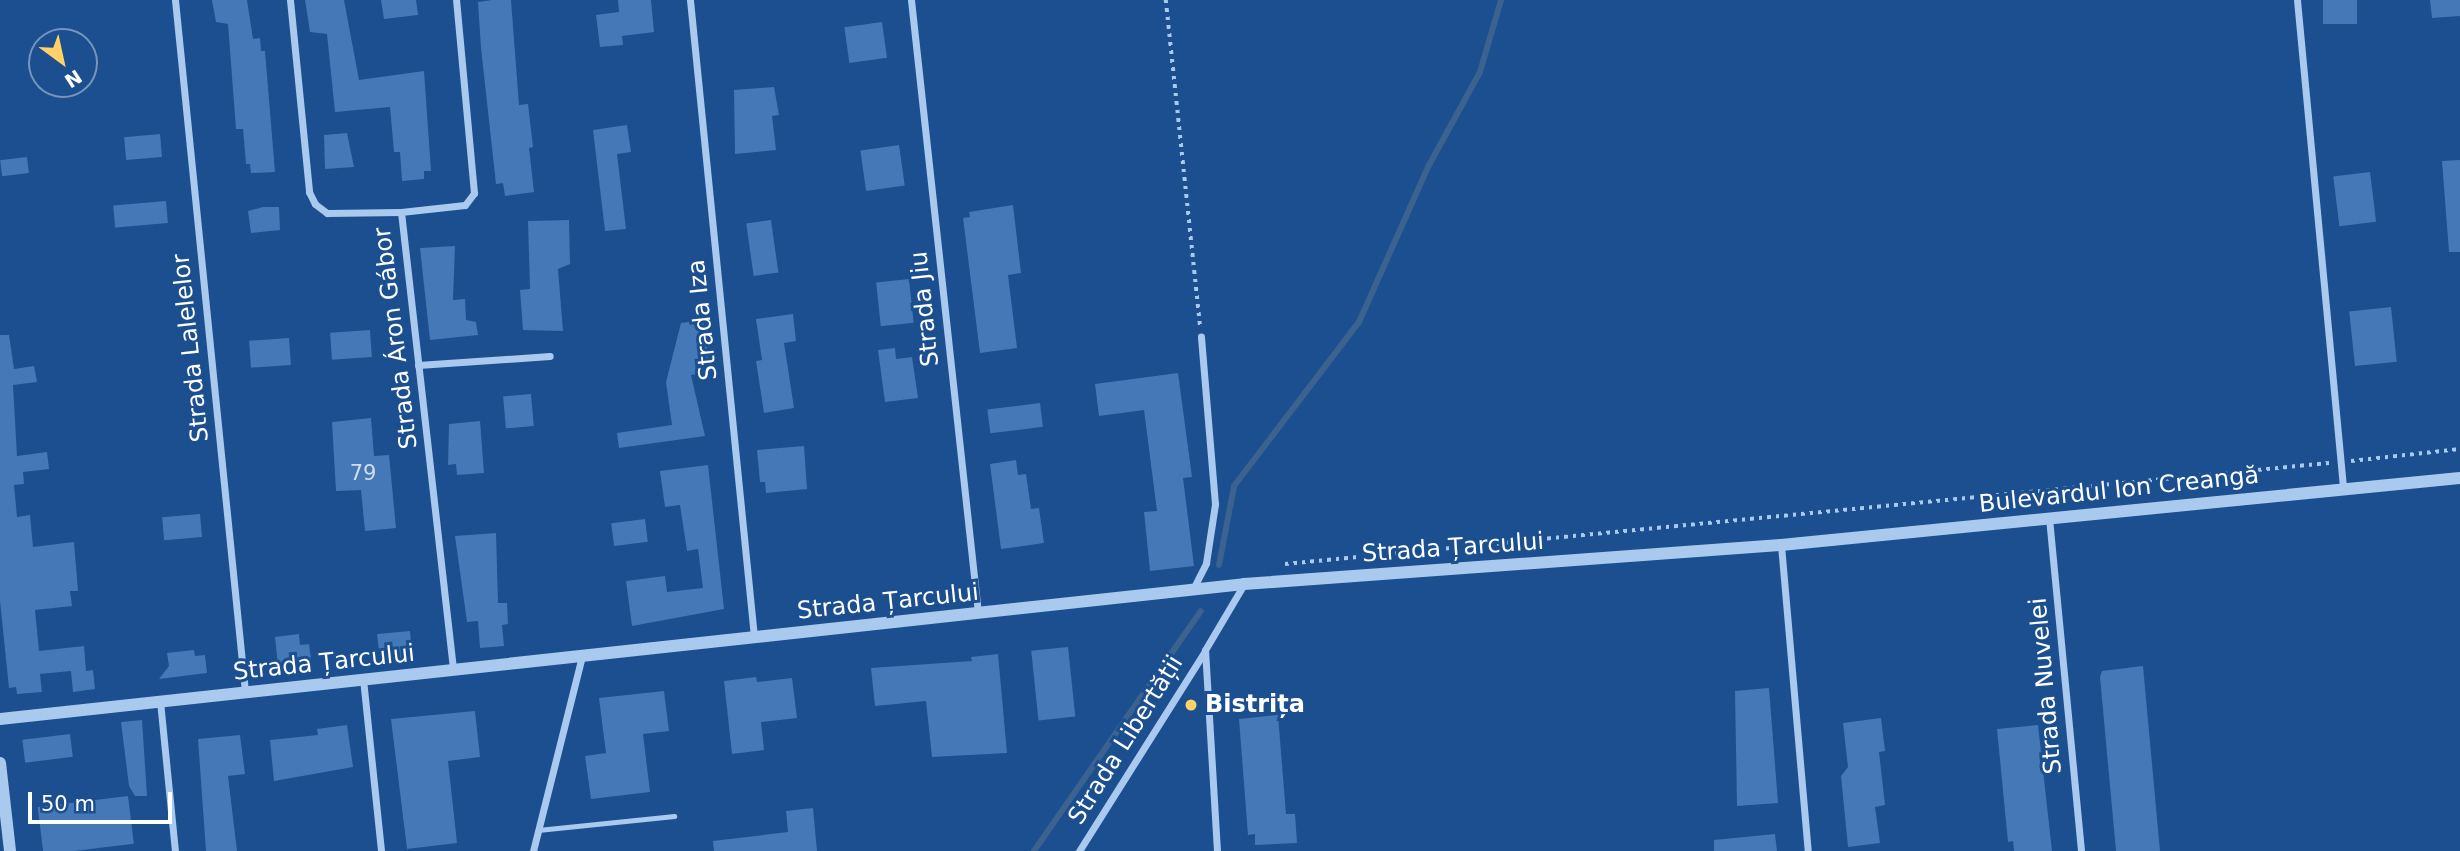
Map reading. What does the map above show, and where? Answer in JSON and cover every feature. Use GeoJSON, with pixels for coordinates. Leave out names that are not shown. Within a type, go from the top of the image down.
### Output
{"type":"FeatureCollection","features":[{"type":"Feature","properties":{"kind":"street","name":"Strada Lalelelor"},"geometry":{"type":"LineString","coordinates":[[175,0],[245,692]]}},
{"type":"Feature","properties":{"kind":"street","name":"Strada Áron Gábor"},"geometry":{"type":"LineString","coordinates":[[289,0],[309,192],[315,204],[327,213],[401,212],[453,670]]}},
{"type":"Feature","properties":{"kind":"street"},"geometry":{"type":"LineString","coordinates":[[401,212],[465,205],[474,193],[456,0]]}},
{"type":"Feature","properties":{"kind":"street","name":"Strada Iza"},"geometry":{"type":"LineString","coordinates":[[690,0],[754,637]]}},
{"type":"Feature","properties":{"kind":"street","name":"Strada Jiu"},"geometry":{"type":"LineString","coordinates":[[911,0],[978,613]]}},
{"type":"Feature","properties":{"kind":"street"},"geometry":{"type":"LineString","coordinates":[[2297,0],[2343,489]]}},
{"type":"Feature","properties":{"kind":"street"},"geometry":{"type":"LineString","coordinates":[[1193,590],[1206,563],[1215,504],[1201,337]]}},
{"type":"Feature","properties":{"kind":"street"},"geometry":{"type":"LineString","coordinates":[[418,365],[550,356]]}},
{"type":"Feature","properties":{"kind":"street","name":"Bulevardul Ion Creangă"},"geometry":{"type":"LineString","coordinates":[[1782,545],[2460,478]]}},
{"type":"Feature","properties":{"kind":"street","name":"Strada Nuvelei"},"geometry":{"type":"LineString","coordinates":[[2049,518],[2081,851]]}},
{"type":"Feature","properties":{"kind":"street","name":"Strada Țarcului"},"geometry":{"type":"LineString","coordinates":[[0,719],[1244,584],[1782,545]]}},
{"type":"Feature","properties":{"kind":"street"},"geometry":{"type":"LineString","coordinates":[[1782,545],[1808,851]]}},
{"type":"Feature","properties":{"kind":"street","name":"Strada Libertății"},"geometry":{"type":"LineString","coordinates":[[1079,851],[1244,584]]}},
{"type":"Feature","properties":{"kind":"street"},"geometry":{"type":"LineString","coordinates":[[1205,650],[1217,851]]}},
{"type":"Feature","properties":{"kind":"street"},"geometry":{"type":"LineString","coordinates":[[533,851],[582,656]]}},
{"type":"Feature","properties":{"kind":"street"},"geometry":{"type":"LineString","coordinates":[[363,680],[381,851]]}},
{"type":"Feature","properties":{"kind":"street"},"geometry":{"type":"LineString","coordinates":[[160,702],[175,851]]}},
{"type":"Feature","properties":{"kind":"street"},"geometry":{"type":"LineString","coordinates":[[0,763],[10,851]]}},
{"type":"Feature","properties":{"kind":"lane"},"geometry":{"type":"LineString","coordinates":[[538,830],[674,816]]}},
{"type":"Feature","properties":{"kind":"path"},"geometry":{"type":"LineString","coordinates":[[1166,0],[1201,337]]}},
{"type":"Feature","properties":{"kind":"path"},"geometry":{"type":"LineString","coordinates":[[1273,565],[2460,449]]}},
{"type":"Feature","properties":{"kind":"building"},"geometry":{"type":"Polygon","coordinates":[[[212,0],[247,0],[253,39],[260,38],[261,51],[265,51],[275,172],[251,173],[250,164],[246,164],[243,129],[236,129],[228,24],[216,22],[212,0]]]}},
{"type":"Feature","properties":{"kind":"building"},"geometry":{"type":"Polygon","coordinates":[[[305,0],[344,0],[359,80],[424,71],[431,171],[424,171],[424,179],[402,181],[400,152],[394,152],[390,107],[335,112],[327,34],[310,32],[305,0]]]}},
{"type":"Feature","properties":{"kind":"building"},"geometry":{"type":"Polygon","coordinates":[[[381,0],[416,0],[418,15],[384,19],[381,0]]]}},
{"type":"Feature","properties":{"kind":"building"},"geometry":{"type":"Polygon","coordinates":[[[511,0],[519,105],[528,104],[534,192],[505,196],[503,183],[496,184],[478,2],[511,0]]]}},
{"type":"Feature","properties":{"kind":"building"},"geometry":{"type":"Polygon","coordinates":[[[618,0],[651,0],[654,32],[622,36],[623,45],[600,47],[596,15],[619,12],[618,0]]]}},
{"type":"Feature","properties":{"kind":"building"},"geometry":{"type":"Polygon","coordinates":[[[2323,0],[2357,0],[2357,24],[2323,24],[2323,0]]]}},
{"type":"Feature","properties":{"kind":"building"},"geometry":{"type":"Polygon","coordinates":[[[2430,0],[2460,0],[2460,16],[2432,18],[2430,0]]]}},
{"type":"Feature","properties":{"kind":"building"},"geometry":{"type":"Polygon","coordinates":[[[882,22],[887,58],[849,63],[844,27],[882,22]]]}},
{"type":"Feature","properties":{"kind":"building"},"geometry":{"type":"Polygon","coordinates":[[[774,87],[779,115],[772,116],[776,150],[735,154],[734,90],[774,87]]]}},
{"type":"Feature","properties":{"kind":"building"},"geometry":{"type":"Polygon","coordinates":[[[627,125],[631,152],[617,154],[626,229],[605,231],[593,130],[627,125]]]}},
{"type":"Feature","properties":{"kind":"building"},"geometry":{"type":"Polygon","coordinates":[[[347,133],[354,167],[325,169],[324,135],[347,133]]]}},
{"type":"Feature","properties":{"kind":"building"},"geometry":{"type":"Polygon","coordinates":[[[160,134],[162,157],[126,160],[124,137],[160,134]]]}},
{"type":"Feature","properties":{"kind":"building"},"geometry":{"type":"Polygon","coordinates":[[[899,145],[905,186],[866,191],[860,150],[899,145]]]}},
{"type":"Feature","properties":{"kind":"building"},"geometry":{"type":"Polygon","coordinates":[[[27,157],[29,173],[2,176],[0,160],[27,157]]]}},
{"type":"Feature","properties":{"kind":"building"},"geometry":{"type":"Polygon","coordinates":[[[2460,160],[2460,252],[2449,252],[2442,161],[2460,160]]]}},
{"type":"Feature","properties":{"kind":"building"},"geometry":{"type":"Polygon","coordinates":[[[2370,172],[2376,222],[2339,226],[2333,177],[2370,172]]]}},
{"type":"Feature","properties":{"kind":"building"},"geometry":{"type":"Polygon","coordinates":[[[166,201],[168,223],[115,228],[113,206],[166,201]]]}},
{"type":"Feature","properties":{"kind":"building"},"geometry":{"type":"Polygon","coordinates":[[[1013,205],[1021,273],[1008,275],[1017,348],[980,353],[963,218],[970,217],[969,212],[1013,205]]]}},
{"type":"Feature","properties":{"kind":"building"},"geometry":{"type":"Polygon","coordinates":[[[279,207],[280,230],[251,233],[248,211],[279,207]]]}},
{"type":"Feature","properties":{"kind":"building"},"geometry":{"type":"Polygon","coordinates":[[[569,220],[570,264],[558,269],[563,331],[523,330],[520,290],[530,289],[528,221],[569,220]]]}},
{"type":"Feature","properties":{"kind":"building"},"geometry":{"type":"Polygon","coordinates":[[[771,220],[778,272],[754,276],[746,223],[771,220]]]}},
{"type":"Feature","properties":{"kind":"building"},"geometry":{"type":"Polygon","coordinates":[[[455,246],[453,300],[465,299],[466,320],[476,322],[478,335],[430,340],[420,248],[455,246]]]}},
{"type":"Feature","properties":{"kind":"building"},"geometry":{"type":"Polygon","coordinates":[[[909,279],[914,323],[881,326],[876,282],[909,279]]]}},
{"type":"Feature","properties":{"kind":"building"},"geometry":{"type":"Polygon","coordinates":[[[2391,307],[2397,362],[2355,366],[2349,311],[2391,307]]]}},
{"type":"Feature","properties":{"kind":"building"},"geometry":{"type":"Polygon","coordinates":[[[793,314],[796,341],[784,343],[794,408],[764,413],[756,361],[762,360],[756,319],[793,314]]]}},
{"type":"Feature","properties":{"kind":"building"},"geometry":{"type":"Polygon","coordinates":[[[703,320],[710,372],[691,375],[705,436],[619,448],[617,433],[672,425],[666,382],[681,323],[703,320]]]}},
{"type":"Feature","properties":{"kind":"building"},"geometry":{"type":"Polygon","coordinates":[[[370,330],[372,357],[332,360],[330,333],[370,330]]]}},
{"type":"Feature","properties":{"kind":"building"},"geometry":{"type":"Polygon","coordinates":[[[0,335],[9,335],[14,369],[34,366],[37,382],[13,385],[17,456],[47,452],[49,469],[23,472],[24,484],[14,485],[17,517],[30,515],[33,547],[74,542],[78,591],[70,591],[72,606],[35,610],[39,651],[84,646],[86,671],[93,670],[95,689],[73,692],[71,671],[40,674],[42,692],[17,694],[16,687],[9,688],[0,601],[0,335]]]}},
{"type":"Feature","properties":{"kind":"building"},"geometry":{"type":"Polygon","coordinates":[[[289,338],[291,365],[251,368],[249,341],[289,338]]]}},
{"type":"Feature","properties":{"kind":"building"},"geometry":{"type":"Polygon","coordinates":[[[895,348],[896,359],[912,357],[918,398],[885,402],[878,350],[895,348]]]}},
{"type":"Feature","properties":{"kind":"building"},"geometry":{"type":"Polygon","coordinates":[[[1178,373],[1192,477],[1183,478],[1194,566],[1150,571],[1144,512],[1157,511],[1144,410],[1099,416],[1095,384],[1178,373]]]}},
{"type":"Feature","properties":{"kind":"building"},"geometry":{"type":"Polygon","coordinates":[[[531,394],[534,426],[506,428],[503,396],[531,394]]]}},
{"type":"Feature","properties":{"kind":"building"},"geometry":{"type":"Polygon","coordinates":[[[1040,403],[1043,427],[990,433],[987,409],[1040,403]]]}},
{"type":"Feature","properties":{"kind":"building"},"geometry":{"type":"Polygon","coordinates":[[[371,418],[374,456],[389,455],[396,528],[365,531],[361,490],[336,491],[332,422],[371,418]]]}},
{"type":"Feature","properties":{"kind":"building"},"geometry":{"type":"Polygon","coordinates":[[[480,421],[484,473],[457,475],[456,464],[448,465],[449,424],[480,421]]]}},
{"type":"Feature","properties":{"kind":"building"},"geometry":{"type":"Polygon","coordinates":[[[804,446],[807,489],[766,493],[765,482],[760,482],[757,450],[804,446]]]}},
{"type":"Feature","properties":{"kind":"building"},"geometry":{"type":"Polygon","coordinates":[[[1016,460],[1018,475],[1026,474],[1031,509],[1039,508],[1044,543],[1001,549],[990,464],[1016,460]]]}},
{"type":"Feature","properties":{"kind":"building"},"geometry":{"type":"Polygon","coordinates":[[[708,465],[724,609],[632,626],[626,581],[665,576],[667,592],[703,588],[698,549],[687,551],[680,505],[665,507],[660,471],[708,465]]]}},
{"type":"Feature","properties":{"kind":"building"},"geometry":{"type":"Polygon","coordinates":[[[200,514],[202,537],[164,540],[162,517],[200,514]]]}},
{"type":"Feature","properties":{"kind":"building"},"geometry":{"type":"Polygon","coordinates":[[[645,519],[648,542],[614,546],[611,523],[645,519]]]}},
{"type":"Feature","properties":{"kind":"building"},"geometry":{"type":"Polygon","coordinates":[[[496,533],[498,603],[507,603],[508,624],[502,625],[504,646],[480,648],[478,621],[467,622],[455,536],[496,533]]]}},
{"type":"Feature","properties":{"kind":"building"},"geometry":{"type":"Polygon","coordinates":[[[410,631],[413,662],[387,664],[386,651],[379,651],[377,634],[410,631]]]}},
{"type":"Feature","properties":{"kind":"building"},"geometry":{"type":"Polygon","coordinates":[[[299,634],[300,645],[309,644],[311,659],[278,666],[275,637],[299,634]]]}},
{"type":"Feature","properties":{"kind":"building"},"geometry":{"type":"Polygon","coordinates":[[[1068,647],[1075,717],[1039,720],[1031,651],[1068,647]]]}},
{"type":"Feature","properties":{"kind":"building"},"geometry":{"type":"Polygon","coordinates":[[[194,650],[195,656],[205,655],[207,673],[159,679],[169,666],[167,653],[194,650]]]}},
{"type":"Feature","properties":{"kind":"building"},"geometry":{"type":"Polygon","coordinates":[[[998,654],[1007,753],[932,757],[926,701],[875,706],[871,668],[972,661],[971,657],[998,654]]]}},
{"type":"Feature","properties":{"kind":"building"},"geometry":{"type":"Polygon","coordinates":[[[2143,666],[2160,851],[2116,851],[2100,677],[2102,671],[2143,666]]]}},
{"type":"Feature","properties":{"kind":"building"},"geometry":{"type":"Polygon","coordinates":[[[756,677],[757,682],[792,678],[797,718],[761,722],[764,750],[732,754],[724,681],[756,677]]]}},
{"type":"Feature","properties":{"kind":"building"},"geometry":{"type":"Polygon","coordinates":[[[1769,688],[1778,803],[1737,806],[1735,691],[1769,688]]]}},
{"type":"Feature","properties":{"kind":"building"},"geometry":{"type":"Polygon","coordinates":[[[664,691],[669,731],[643,734],[650,792],[591,799],[585,756],[606,753],[599,698],[664,691]]]}},
{"type":"Feature","properties":{"kind":"building"},"geometry":{"type":"Polygon","coordinates":[[[475,711],[480,757],[448,761],[457,843],[407,849],[391,719],[475,711]]]}},
{"type":"Feature","properties":{"kind":"building"},"geometry":{"type":"Polygon","coordinates":[[[1278,715],[1286,814],[1295,814],[1297,843],[1255,845],[1255,834],[1248,835],[1239,719],[1278,715]]]}},
{"type":"Feature","properties":{"kind":"building"},"geometry":{"type":"Polygon","coordinates":[[[1881,718],[1885,751],[1879,752],[1885,805],[1875,807],[1880,843],[1848,847],[1841,776],[1848,767],[1843,723],[1881,718]]]}},
{"type":"Feature","properties":{"kind":"building"},"geometry":{"type":"Polygon","coordinates":[[[142,720],[147,796],[135,796],[129,786],[121,722],[142,720]]]}},
{"type":"Feature","properties":{"kind":"building"},"geometry":{"type":"Polygon","coordinates":[[[347,725],[353,767],[274,781],[270,740],[318,735],[317,729],[347,725]]]}},
{"type":"Feature","properties":{"kind":"building"},"geometry":{"type":"Polygon","coordinates":[[[2038,725],[2052,851],[2014,851],[2013,841],[2008,842],[1997,729],[2038,725]]]}},
{"type":"Feature","properties":{"kind":"building"},"geometry":{"type":"Polygon","coordinates":[[[70,734],[73,757],[25,763],[22,740],[70,734]]]}},
{"type":"Feature","properties":{"kind":"building"},"geometry":{"type":"Polygon","coordinates":[[[240,735],[245,774],[228,776],[237,851],[206,851],[198,739],[240,735]]]}},
{"type":"Feature","properties":{"kind":"building"},"geometry":{"type":"Polygon","coordinates":[[[128,796],[134,844],[74,851],[43,851],[38,807],[128,796]]]}},
{"type":"Feature","properties":{"kind":"building"},"geometry":{"type":"Polygon","coordinates":[[[813,808],[817,851],[714,851],[713,841],[788,832],[786,811],[813,808]]]}},
{"type":"Feature","properties":{"kind":"building"},"geometry":{"type":"Polygon","coordinates":[[[1775,834],[1777,851],[1714,851],[1714,840],[1775,834]]]}},
{"type":"Feature","properties":{"kind":"waterway"},"geometry":{"type":"LineString","coordinates":[[1219,565],[1234,486],[1359,322],[1428,167],[1480,72],[1501,0]]}},
{"type":"Feature","properties":{"kind":"waterway"},"geometry":{"type":"LineString","coordinates":[[1034,851],[1201,611]]}},
{"type":"Feature","properties":{"kind":"place","name":"Bistrița"},"geometry":{"type":"Point","coordinates":[1191,705]}}]}
